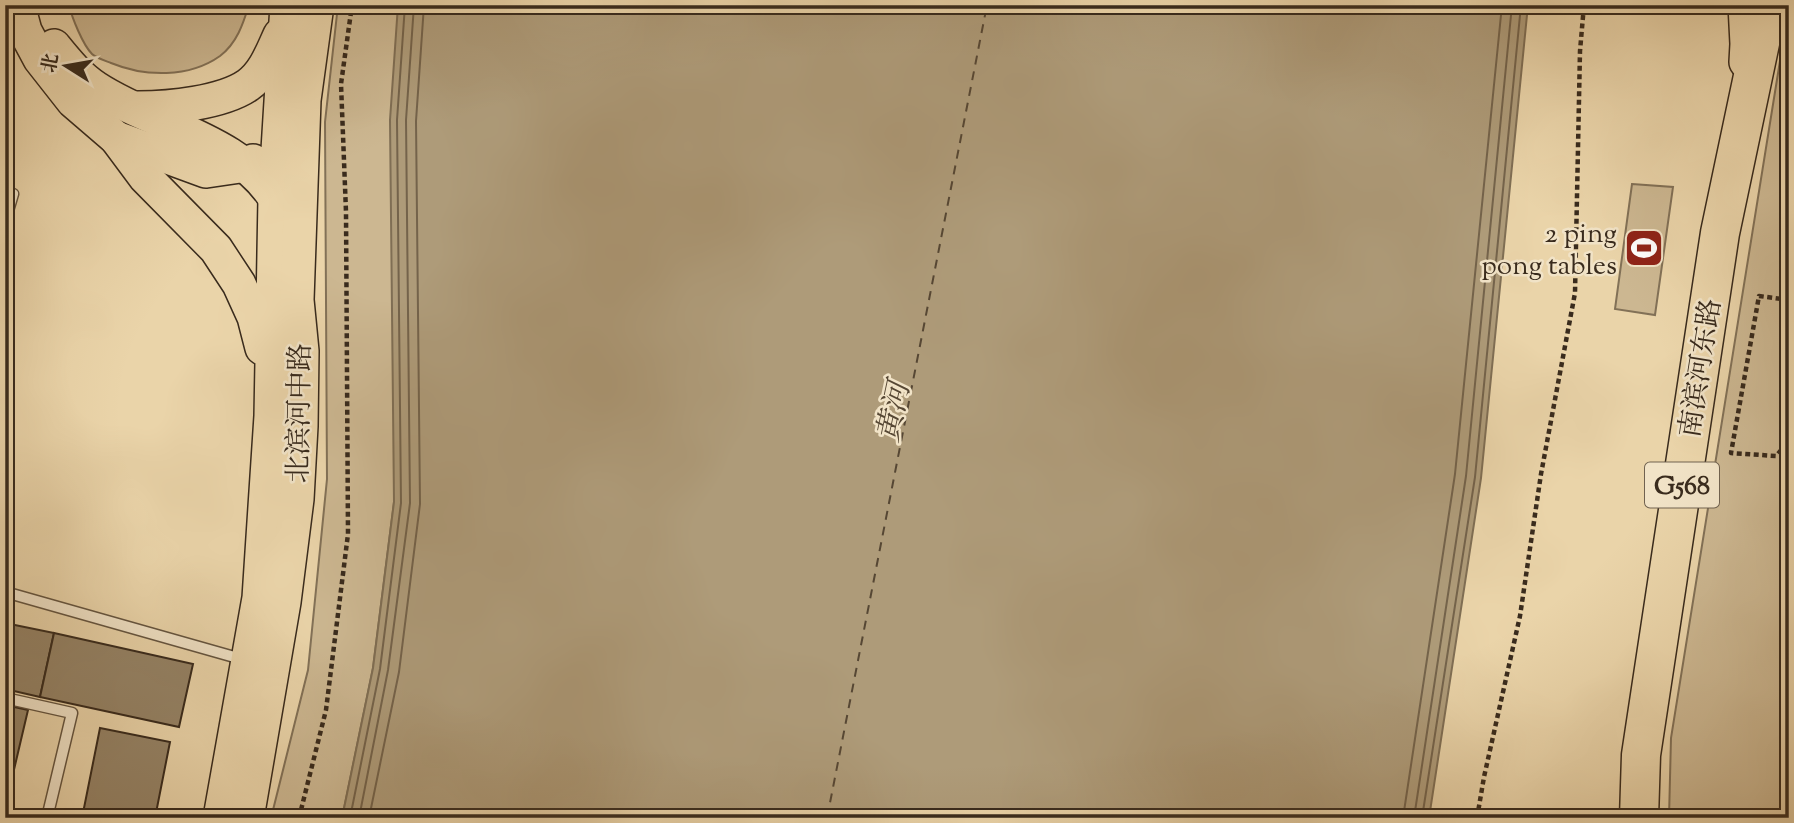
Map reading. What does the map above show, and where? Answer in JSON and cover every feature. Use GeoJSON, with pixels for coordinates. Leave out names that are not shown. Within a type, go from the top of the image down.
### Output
{"type":"FeatureCollection","features":[{"type":"Feature","properties":{"kind":"highway","name":"南滨河东路"},"geometry":{"type":"LineString","coordinates":[[1639,818],[1644,729],[1720,233],[1768,5]]}},
{"type":"Feature","properties":{"kind":"main road"},"geometry":{"type":"LineString","coordinates":[[18,5],[25,31],[40,59],[73,102],[116,138],[145,177],[216,249],[239,284],[254,317],[262,346],[271,416]]}},
{"type":"Feature","properties":{"kind":"main road"},"geometry":{"type":"LineString","coordinates":[[38,5],[39,16],[50,39],[72,69],[96,88],[217,146],[247,165],[275,198],[288,220],[298,251],[298,300]]}},
{"type":"Feature","properties":{"kind":"main road","name":"北滨河中路"},"geometry":{"type":"LineString","coordinates":[[247,818],[284,602],[297,499],[302,351],[298,300],[304,100],[317,5]]}},
{"type":"Feature","properties":{"kind":"main road"},"geometry":{"type":"LineString","coordinates":[[1737,154],[1747,44],[1745,5]]}},
{"type":"Feature","properties":{"kind":"main road"},"geometry":{"type":"LineString","coordinates":[[135,108],[198,102],[248,85],[267,64],[286,15]]}},
{"type":"Feature","properties":{"kind":"main road","name":"北滨河中路"},"geometry":{"type":"LineString","coordinates":[[220,818],[259,598],[271,416],[275,198],[286,15]]}},
{"type":"Feature","properties":{"kind":"main road"},"geometry":{"type":"LineString","coordinates":[[116,138],[206,171],[247,165],[278,147],[304,100]]}},
{"type":"Feature","properties":{"kind":"lane"},"geometry":{"type":"LineString","coordinates":[[5,191],[13,194],[5,221]]}},
{"type":"Feature","properties":{"kind":"lane"},"geometry":{"type":"LineString","coordinates":[[5,592],[247,661]]}},
{"type":"Feature","properties":{"kind":"lane"},"geometry":{"type":"LineString","coordinates":[[5,698],[72,713],[47,818]]}},
{"type":"Feature","properties":{"kind":"path"},"geometry":{"type":"LineString","coordinates":[[299,818],[326,710],[348,534],[346,212],[341,84],[352,5]]}},
{"type":"Feature","properties":{"kind":"path"},"geometry":{"type":"LineString","coordinates":[[1477,818],[1520,616],[1541,474],[1575,293],[1580,51],[1584,5]]}},
{"type":"Feature","properties":{"kind":"path"},"geometry":{"type":"LineString","coordinates":[[1789,300],[1759,296],[1731,453],[1776,456],[1789,441]]}},
{"type":"Feature","properties":{"kind":"shaded area"},"geometry":{"type":"Polygon","coordinates":[[[69,5],[249,5],[235,39],[220,56],[181,72],[152,73],[124,68],[94,55],[75,24],[69,5]]]}},
{"type":"Feature","properties":{"kind":"shaded area"},"geometry":{"type":"Polygon","coordinates":[[[338,5],[398,5],[394,502],[373,668],[342,818],[271,818],[308,670],[327,479],[325,122],[338,5]]]}},
{"type":"Feature","properties":{"kind":"shaded area"},"geometry":{"type":"Polygon","coordinates":[[[1789,5],[1789,818],[1669,818],[1671,738],[1789,5]]]}},
{"type":"Feature","properties":{"kind":"shaded area","name":"2 ping pong tables"},"geometry":{"type":"Polygon","coordinates":[[[1632,184],[1673,187],[1655,315],[1615,309],[1632,184]]]}},
{"type":"Feature","properties":{"kind":"water","name":"黄河"},"geometry":{"type":"Polygon","coordinates":[[[398,5],[1528,5],[1481,478],[1429,818],[342,818],[373,668],[394,502],[390,120],[398,5]]]}},
{"type":"Feature","properties":{"kind":"building"},"geometry":{"type":"Polygon","coordinates":[[[5,623],[54,633],[40,697],[5,689],[5,623]]]}},
{"type":"Feature","properties":{"kind":"building"},"geometry":{"type":"Polygon","coordinates":[[[54,633],[193,664],[179,727],[40,697],[54,633]]]}},
{"type":"Feature","properties":{"kind":"building"},"geometry":{"type":"Polygon","coordinates":[[[5,705],[28,710],[5,808],[5,705]]]}},
{"type":"Feature","properties":{"kind":"building"},"geometry":{"type":"Polygon","coordinates":[[[100,728],[170,742],[155,818],[82,818],[100,728]]]}},
{"type":"Feature","properties":{"kind":"ferry route"},"geometry":{"type":"LineString","coordinates":[[827,818],[987,5]]}},
{"type":"Feature","properties":{"kind":"place","name":"2 ping pong tables"},"geometry":{"type":"Point","coordinates":[1644,248]}}]}
